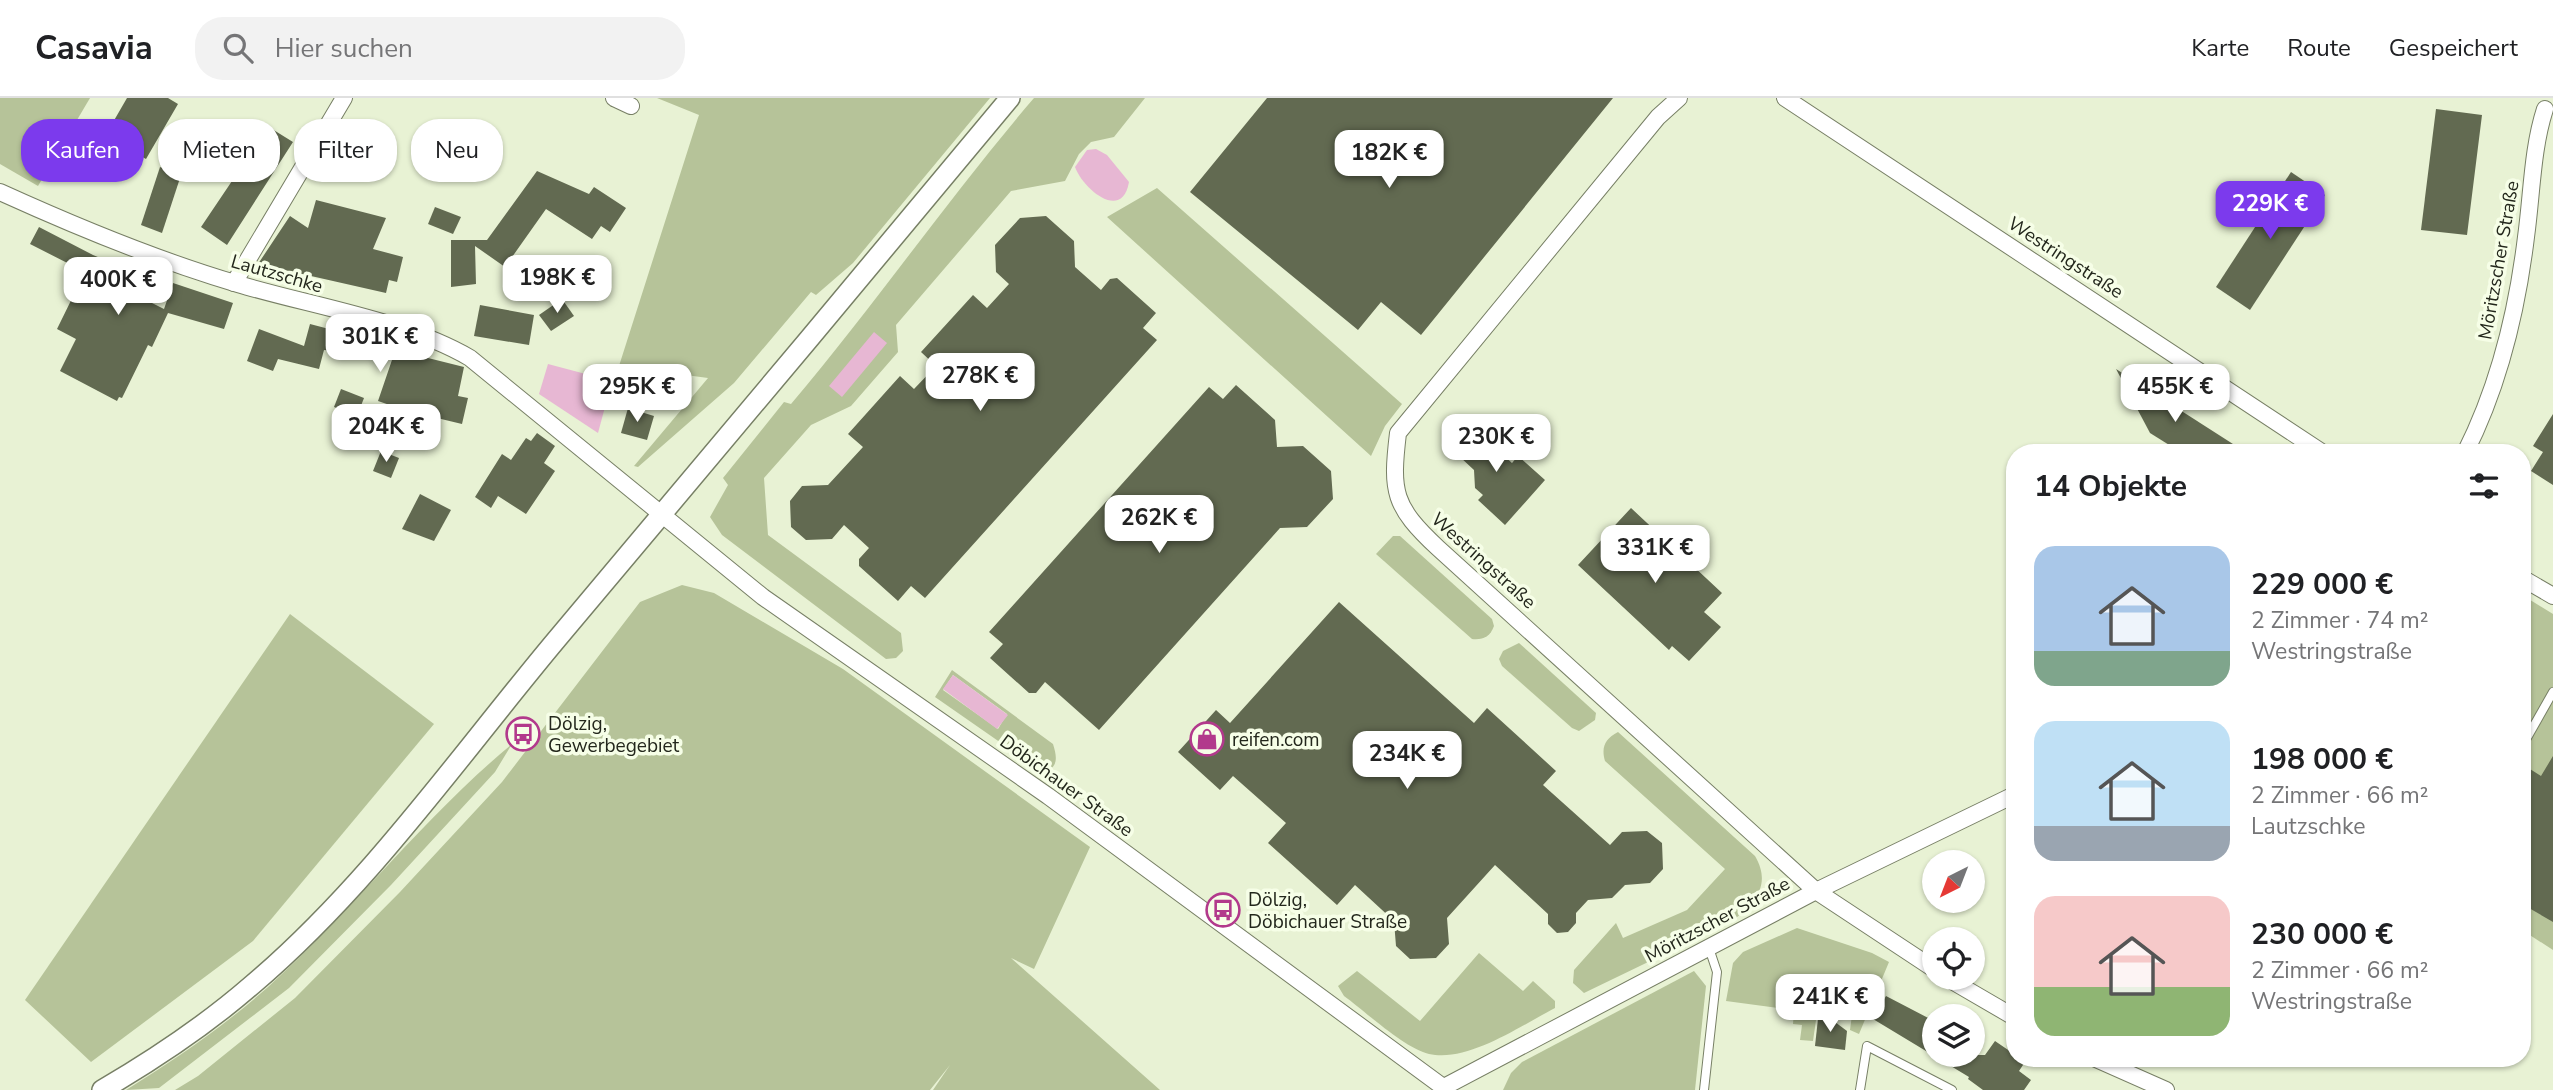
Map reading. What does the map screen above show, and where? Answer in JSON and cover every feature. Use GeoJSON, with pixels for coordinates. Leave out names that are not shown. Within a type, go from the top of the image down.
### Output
{"type":"FeatureCollection","features":[{"type":"Feature","properties":{"kind":"street"},"geometry":{"type":"LineString","coordinates":[[234,283],[344,98]]}},
{"type":"Feature","properties":{"kind":"street"},"geometry":{"type":"LineString","coordinates":[[614,98],[631,106]]}},
{"type":"Feature","properties":{"kind":"street"},"geometry":{"type":"LineString","coordinates":[[102,1090],[215,1015],[292,949],[403,828],[1010,98]]}},
{"type":"Feature","properties":{"kind":"street","name":"Westringstraße"},"geometry":{"type":"LineString","coordinates":[[1679,98],[1658,117],[1398,433],[1393,477],[1409,521],[1816,891],[1922,961]]}},
{"type":"Feature","properties":{"kind":"street","name":"Westringstraße"},"geometry":{"type":"LineString","coordinates":[[1785,98],[2309,444]]}},
{"type":"Feature","properties":{"kind":"street","name":"Möritzscher Straße"},"geometry":{"type":"LineString","coordinates":[[2469,444],[2496,378],[2511,327],[2526,239],[2539,128],[2545,109]]}},
{"type":"Feature","properties":{"kind":"street","name":"Lautzschke"},"geometry":{"type":"LineString","coordinates":[[0,192],[101,236],[234,283],[427,337],[452,348],[488,372],[660,516]]}},
{"type":"Feature","properties":{"kind":"street","name":"Döbichauer Straße"},"geometry":{"type":"LineString","coordinates":[[660,516],[762,597],[1048,796],[1445,1089]]}},
{"type":"Feature","properties":{"kind":"street"},"geometry":{"type":"LineString","coordinates":[[2531,583],[2553,596]]}},
{"type":"Feature","properties":{"kind":"street","name":"Möritzscher Straße"},"geometry":{"type":"LineString","coordinates":[[1445,1089],[1816,891],[2006,799]]}},
{"type":"Feature","properties":{"kind":"street"},"geometry":{"type":"LineString","coordinates":[[1968,990],[2006,1012]]}},
{"type":"Feature","properties":{"kind":"street"},"geometry":{"type":"LineString","coordinates":[[2114,1067],[2166,1090]]}},
{"type":"Feature","properties":{"kind":"lane"},"geometry":{"type":"LineString","coordinates":[[2531,731],[2553,692]]}},
{"type":"Feature","properties":{"kind":"lane"},"geometry":{"type":"LineString","coordinates":[[1704,1090],[1717,972],[1709,948]]}},
{"type":"Feature","properties":{"kind":"lane"},"geometry":{"type":"LineString","coordinates":[[1860,1090],[1867,1046],[1952,1090]]}},
{"type":"Feature","properties":{"kind":"green space"},"geometry":{"type":"Polygon","coordinates":[[[0,98],[90,98],[78,119],[21,119],[21,176],[0,164],[0,98]]]}},
{"type":"Feature","properties":{"kind":"green space"},"geometry":{"type":"Polygon","coordinates":[[[657,98],[990,98],[853,263],[816,295],[811,292],[734,383],[638,467],[634,466],[708,378],[619,366],[699,115],[657,98]]]}},
{"type":"Feature","properties":{"kind":"green space"},"geometry":{"type":"Polygon","coordinates":[[[1034,98],[1145,98],[1114,137],[1091,142],[1079,154],[1065,181],[1011,191],[896,325],[898,352],[851,406],[811,425],[764,478],[768,535],[901,633],[903,651],[896,658],[886,659],[722,535],[710,517],[728,485],[723,478],[784,402],[791,404],[1034,98]]]}},
{"type":"Feature","properties":{"kind":"green space"},"geometry":{"type":"Polygon","coordinates":[[[1157,188],[1402,404],[1385,426],[1371,456],[1107,217],[1157,188]]]}},
{"type":"Feature","properties":{"kind":"green space"},"geometry":{"type":"Polygon","coordinates":[[[1393,536],[1400,536],[1492,619],[1494,626],[1488,635],[1472,639],[1376,554],[1393,536]]]}},
{"type":"Feature","properties":{"kind":"green space"},"geometry":{"type":"Polygon","coordinates":[[[682,585],[714,593],[843,669],[1090,847],[1034,969],[1011,958],[1160,1090],[933,1090],[950,1065],[930,1090],[175,1090],[198,1076],[295,998],[400,892],[502,782],[640,602],[682,585]]]}},
{"type":"Feature","properties":{"kind":"green space"},"geometry":{"type":"Polygon","coordinates":[[[2531,601],[2553,614],[2553,950],[2531,936],[2531,601]]]}},
{"type":"Feature","properties":{"kind":"green space"},"geometry":{"type":"Polygon","coordinates":[[[290,614],[434,724],[253,941],[91,1062],[25,1000],[290,614]]]}},
{"type":"Feature","properties":{"kind":"green space"},"geometry":{"type":"Polygon","coordinates":[[[1519,643],[1596,713],[1595,720],[1579,731],[1572,728],[1502,666],[1499,659],[1503,651],[1519,643]]]}},
{"type":"Feature","properties":{"kind":"green space"},"geometry":{"type":"Polygon","coordinates":[[[952,670],[1053,744],[1056,758],[1054,765],[1043,772],[935,697],[952,670]],[[953,675],[943,690],[998,729],[1007,714],[953,675]]]}},
{"type":"Feature","properties":{"kind":"green space"},"geometry":{"type":"Polygon","coordinates":[[[1618,732],[1755,856],[1760,866],[1761,885],[1754,901],[1731,922],[1584,993],[1573,983],[1574,970],[1616,923],[1623,938],[1687,910],[1725,869],[1605,761],[1605,744],[1618,732]]]}},
{"type":"Feature","properties":{"kind":"green space"},"geometry":{"type":"Polygon","coordinates":[[[512,744],[495,772],[391,885],[289,988],[159,1088],[126,1090],[199,1042],[268,987],[448,802],[512,744]]]}},
{"type":"Feature","properties":{"kind":"green space"},"geometry":{"type":"Polygon","coordinates":[[[1797,928],[1872,953],[1889,962],[1859,1034],[1850,1030],[1852,1015],[1849,1011],[1818,1006],[1813,1041],[1800,1040],[1802,1025],[1793,1024],[1794,1010],[1726,1001],[1733,963],[1743,952],[1797,928]]]}},
{"type":"Feature","properties":{"kind":"green space"},"geometry":{"type":"Polygon","coordinates":[[[1479,953],[1523,991],[1533,981],[1555,1001],[1555,1008],[1477,1048],[1461,1053],[1429,1054],[1408,1045],[1385,1029],[1344,996],[1338,986],[1357,971],[1420,1021],[1479,953]]]}},
{"type":"Feature","properties":{"kind":"green space"},"geometry":{"type":"Polygon","coordinates":[[[1694,971],[1706,986],[1695,1090],[1503,1090],[1511,1073],[1522,1062],[1694,971]]]}},
{"type":"Feature","properties":{"kind":"shaded area"},"geometry":{"type":"Polygon","coordinates":[[[1096,149],[1107,155],[1129,182],[1125,194],[1119,200],[1102,198],[1079,176],[1075,167],[1087,150],[1096,149]]]}},
{"type":"Feature","properties":{"kind":"shaded area"},"geometry":{"type":"Polygon","coordinates":[[[874,332],[887,343],[842,397],[829,386],[874,332]]]}},
{"type":"Feature","properties":{"kind":"shaded area"},"geometry":{"type":"Polygon","coordinates":[[[548,364],[612,381],[598,433],[539,394],[548,364]]]}},
{"type":"Feature","properties":{"kind":"shaded area"},"geometry":{"type":"Polygon","coordinates":[[[953,675],[1008,715],[997,729],[943,689],[953,675]]]}},
{"type":"Feature","properties":{"kind":"building"},"geometry":{"type":"Polygon","coordinates":[[[127,98],[168,98],[178,104],[169,119],[158,119],[158,138],[146,159],[144,119],[115,119],[127,98]]]}},
{"type":"Feature","properties":{"kind":"building"},"geometry":{"type":"Polygon","coordinates":[[[1267,98],[1613,98],[1421,335],[1381,302],[1358,330],[1190,192],[1267,98]]]}},
{"type":"Feature","properties":{"kind":"building"},"geometry":{"type":"Polygon","coordinates":[[[2436,109],[2482,115],[2467,235],[2421,230],[2436,109]]]}},
{"type":"Feature","properties":{"kind":"building"},"geometry":{"type":"Polygon","coordinates":[[[280,134],[293,142],[280,162],[280,134]]]}},
{"type":"Feature","properties":{"kind":"building"},"geometry":{"type":"Polygon","coordinates":[[[537,171],[589,194],[594,187],[626,208],[610,232],[601,226],[592,239],[546,209],[505,267],[475,246],[476,284],[451,287],[451,240],[487,240],[537,171]]]}},
{"type":"Feature","properties":{"kind":"building"},"geometry":{"type":"Polygon","coordinates":[[[2291,172],[2325,195],[2250,310],[2216,287],[2291,172]]]}},
{"type":"Feature","properties":{"kind":"building"},"geometry":{"type":"Polygon","coordinates":[[[158,173],[158,182],[179,182],[162,233],[141,225],[158,173]]]}},
{"type":"Feature","properties":{"kind":"building"},"geometry":{"type":"Polygon","coordinates":[[[231,182],[267,182],[227,245],[201,227],[231,182]]]}},
{"type":"Feature","properties":{"kind":"building"},"geometry":{"type":"Polygon","coordinates":[[[316,200],[386,218],[373,249],[403,257],[397,282],[389,280],[386,293],[258,264],[290,216],[308,228],[316,200]]]}},
{"type":"Feature","properties":{"kind":"building"},"geometry":{"type":"Polygon","coordinates":[[[435,207],[461,217],[453,234],[428,224],[435,207]]]}},
{"type":"Feature","properties":{"kind":"building"},"geometry":{"type":"Polygon","coordinates":[[[1046,216],[1074,241],[1075,267],[1101,290],[1110,279],[1117,278],[1156,313],[1143,328],[1157,340],[925,598],[911,586],[898,601],[859,566],[859,559],[869,548],[844,525],[832,539],[806,540],[791,527],[790,501],[802,486],[828,485],[863,447],[848,434],[900,376],[914,389],[936,366],[921,352],[973,295],[987,308],[1009,284],[996,272],[995,245],[1020,218],[1046,216]]]}},
{"type":"Feature","properties":{"kind":"building"},"geometry":{"type":"Polygon","coordinates":[[[39,227],[122,267],[125,262],[146,271],[136,295],[164,309],[173,283],[233,303],[224,329],[168,313],[152,347],[148,345],[122,398],[119,397],[117,401],[60,371],[76,339],[57,329],[85,272],[30,244],[39,227]]]}},
{"type":"Feature","properties":{"kind":"building"},"geometry":{"type":"Polygon","coordinates":[[[562,299],[574,316],[551,331],[539,315],[562,299]]]}},
{"type":"Feature","properties":{"kind":"building"},"geometry":{"type":"Polygon","coordinates":[[[480,305],[534,315],[529,345],[474,336],[480,305]]]}},
{"type":"Feature","properties":{"kind":"building"},"geometry":{"type":"Polygon","coordinates":[[[310,324],[352,335],[399,340],[419,347],[416,355],[464,367],[458,396],[468,398],[462,424],[437,418],[426,448],[403,439],[413,413],[378,401],[393,357],[324,350],[319,369],[278,359],[273,371],[247,361],[259,329],[304,346],[310,324]]]}},
{"type":"Feature","properties":{"kind":"building"},"geometry":{"type":"Polygon","coordinates":[[[2116,369],[2233,444],[2168,444],[2150,433],[2116,369]]]}},
{"type":"Feature","properties":{"kind":"building"},"geometry":{"type":"Polygon","coordinates":[[[1236,385],[1275,420],[1277,447],[1303,446],[1331,471],[1333,499],[1307,527],[1280,528],[1099,730],[1045,682],[1036,693],[1029,693],[990,658],[1003,644],[989,632],[1209,387],[1223,399],[1236,385]]]}},
{"type":"Feature","properties":{"kind":"building"},"geometry":{"type":"Polygon","coordinates":[[[341,389],[364,398],[357,416],[334,407],[341,389]]]}},
{"type":"Feature","properties":{"kind":"building"},"geometry":{"type":"Polygon","coordinates":[[[628,408],[654,416],[647,440],[621,433],[628,408]]]}},
{"type":"Feature","properties":{"kind":"building"},"geometry":{"type":"Polygon","coordinates":[[[2553,414],[2553,485],[2531,471],[2543,452],[2533,446],[2553,414]]]}},
{"type":"Feature","properties":{"kind":"building"},"geometry":{"type":"Polygon","coordinates":[[[1466,421],[1512,463],[1518,456],[1545,480],[1505,525],[1478,500],[1483,495],[1475,488],[1474,470],[1446,444],[1466,421]]]}},
{"type":"Feature","properties":{"kind":"building"},"geometry":{"type":"Polygon","coordinates":[[[537,433],[555,446],[544,463],[555,471],[526,514],[498,496],[491,508],[475,497],[502,454],[511,460],[526,438],[531,441],[537,433]]]}},
{"type":"Feature","properties":{"kind":"building"},"geometry":{"type":"Polygon","coordinates":[[[381,451],[399,458],[391,478],[373,471],[381,451]]]}},
{"type":"Feature","properties":{"kind":"building"},"geometry":{"type":"Polygon","coordinates":[[[420,494],[451,510],[434,541],[402,529],[420,494]]]}},
{"type":"Feature","properties":{"kind":"building"},"geometry":{"type":"Polygon","coordinates":[[[1631,508],[1722,593],[1704,612],[1721,627],[1689,661],[1672,646],[1669,650],[1578,565],[1631,508]]]}},
{"type":"Feature","properties":{"kind":"building"},"geometry":{"type":"Polygon","coordinates":[[[1339,602],[1474,723],[1487,708],[1556,771],[1543,785],[1610,845],[1622,832],[1647,831],[1662,843],[1663,869],[1650,883],[1625,885],[1612,898],[1588,900],[1576,913],[1576,923],[1568,932],[1557,933],[1548,924],[1548,914],[1495,865],[1447,918],[1449,944],[1436,958],[1410,959],[1396,946],[1394,921],[1355,885],[1337,905],[1268,843],[1286,823],[1233,776],[1220,790],[1178,752],[1216,710],[1230,723],[1339,602]]]}},
{"type":"Feature","properties":{"kind":"building"},"geometry":{"type":"Polygon","coordinates":[[[2553,756],[2553,922],[2531,909],[2531,770],[2541,776],[2553,756]]]}},
{"type":"Feature","properties":{"kind":"building"},"geometry":{"type":"Polygon","coordinates":[[[1886,996],[1922,1015],[1922,1049],[1873,1019],[1886,996]]]}},
{"type":"Feature","properties":{"kind":"building"},"geometry":{"type":"Polygon","coordinates":[[[1819,1010],[1847,1031],[1845,1050],[1815,1046],[1819,1010]]]}},
{"type":"Feature","properties":{"kind":"building"},"geometry":{"type":"Polygon","coordinates":[[[1995,1041],[2006,1049],[2006,1067],[2022,1067],[2019,1071],[2031,1080],[2024,1090],[1983,1090],[1968,1079],[1969,1077],[1952,1067],[1985,1067],[1985,1055],[1995,1041]]]}},
{"type":"Feature","properties":{"kind":"place","name":"Dölzig, Gewerbegebiet"},"geometry":{"type":"Point","coordinates":[523,734]}},
{"type":"Feature","properties":{"kind":"place","name":"reifen.com"},"geometry":{"type":"Point","coordinates":[1207,739]}},
{"type":"Feature","properties":{"kind":"place","name":"Dölzig, Döbichauer Straße"},"geometry":{"type":"Point","coordinates":[1223,910]}}]}
